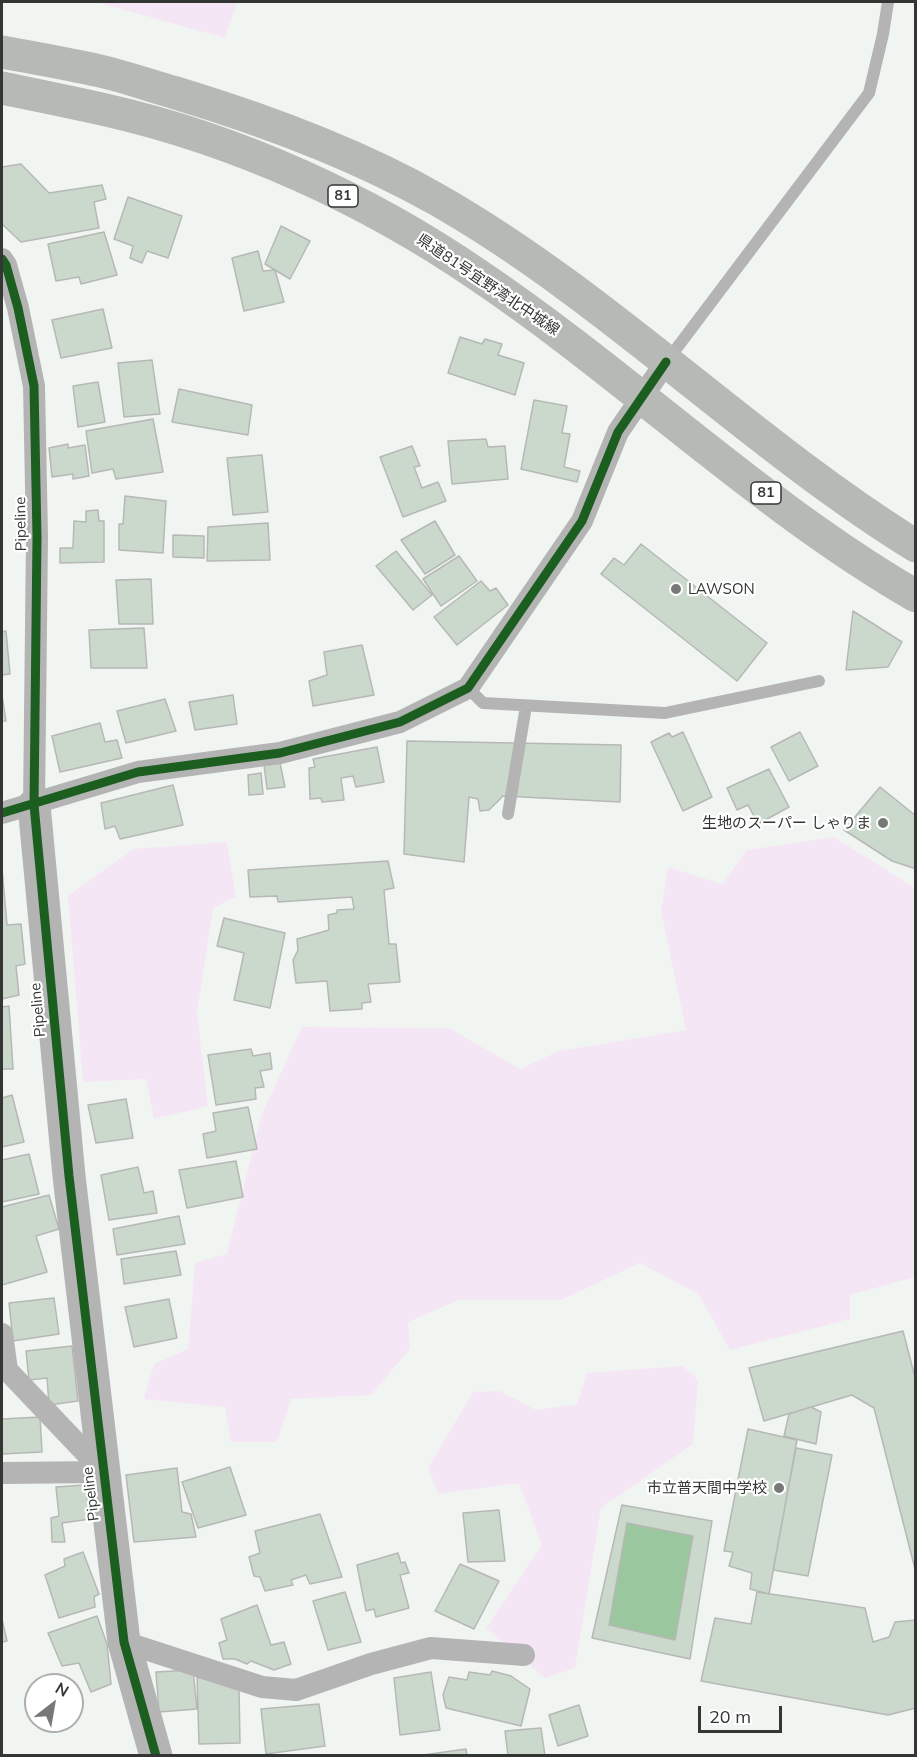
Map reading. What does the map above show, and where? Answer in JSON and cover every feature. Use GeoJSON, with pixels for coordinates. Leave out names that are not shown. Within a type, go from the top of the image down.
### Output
{"type":"FeatureCollection","features":[{"type":"Feature","properties":{"kind":"main road"},"geometry":{"type":"LineString","coordinates":[[2,52],[103,71],[241,113],[367,164],[436,199],[500,240],[666,362],[822,484],[915,546]]}},
{"type":"Feature","properties":{"kind":"main road","name":"県道81号宜野湾北中城線"},"geometry":{"type":"LineString","coordinates":[[2,88],[108,110],[220,144],[354,201],[478,275],[589,355],[640,397],[797,516],[915,596]]}},
{"type":"Feature","properties":{"kind":"street","name":"Pipeline"},"geometry":{"type":"LineString","coordinates":[[2,259],[6,265],[18,308],[33,386],[37,537],[34,805],[69,1176],[123,1642],[156,1755]]}},
{"type":"Feature","properties":{"kind":"street"},"geometry":{"type":"LineString","coordinates":[[2,813],[138,772],[279,753],[400,722],[468,688],[582,521],[618,432],[666,362]]}},
{"type":"Feature","properties":{"kind":"street"},"geometry":{"type":"LineString","coordinates":[[2,1334],[8,1370],[104,1472]]}},
{"type":"Feature","properties":{"kind":"street"},"geometry":{"type":"LineString","coordinates":[[2,1473],[104,1472]]}},
{"type":"Feature","properties":{"kind":"street"},"geometry":{"type":"LineString","coordinates":[[123,1642],[262,1686],[296,1690],[371,1664],[431,1648],[524,1655]]}},
{"type":"Feature","properties":{"kind":"lane"},"geometry":{"type":"LineString","coordinates":[[666,362],[868,93],[883,34],[888,2]]}},
{"type":"Feature","properties":{"kind":"lane"},"geometry":{"type":"LineString","coordinates":[[468,688],[483,703],[665,713],[819,681]]}},
{"type":"Feature","properties":{"kind":"lane"},"geometry":{"type":"LineString","coordinates":[[508,814],[526,706]]}},
{"type":"Feature","properties":{"kind":"shaded area"},"geometry":{"type":"Polygon","coordinates":[[[96,2],[237,2],[225,38],[96,2]]]}},
{"type":"Feature","properties":{"kind":"shaded area"},"geometry":{"type":"Polygon","coordinates":[[[834,837],[915,888],[915,1277],[850,1295],[850,1319],[730,1350],[698,1294],[640,1263],[561,1300],[459,1300],[408,1322],[410,1349],[371,1395],[291,1399],[277,1442],[231,1442],[225,1407],[144,1399],[154,1364],[188,1349],[195,1263],[227,1254],[262,1114],[302,1027],[449,1028],[520,1069],[559,1051],[686,1030],[661,911],[668,867],[722,884],[747,850],[834,837]]]}},
{"type":"Feature","properties":{"kind":"shaded area"},"geometry":{"type":"Polygon","coordinates":[[[227,842],[236,897],[213,908],[197,1013],[208,1106],[154,1119],[146,1079],[83,1082],[68,896],[133,849],[227,842]]]}},
{"type":"Feature","properties":{"kind":"shaded area"},"geometry":{"type":"Polygon","coordinates":[[[683,1366],[698,1380],[693,1444],[601,1508],[575,1668],[545,1678],[486,1628],[542,1545],[519,1483],[438,1494],[428,1468],[473,1392],[500,1391],[536,1410],[577,1404],[587,1373],[683,1366]]]}},
{"type":"Feature","properties":{"kind":"shaded area"},"geometry":{"type":"Polygon","coordinates":[[[627,1523],[693,1536],[675,1640],[609,1625],[627,1523]]]}},
{"type":"Feature","properties":{"kind":"building"},"geometry":{"type":"Polygon","coordinates":[[[21,164],[49,193],[102,185],[106,199],[94,202],[99,228],[21,242],[2,224],[2,167],[21,164]]]}},
{"type":"Feature","properties":{"kind":"building"},"geometry":{"type":"Polygon","coordinates":[[[128,197],[182,216],[168,258],[147,251],[142,263],[130,258],[133,246],[114,239],[128,197]]]}},
{"type":"Feature","properties":{"kind":"building"},"geometry":{"type":"Polygon","coordinates":[[[281,226],[310,241],[290,279],[265,264],[281,226]]]}},
{"type":"Feature","properties":{"kind":"building"},"geometry":{"type":"Polygon","coordinates":[[[104,232],[117,275],[81,284],[79,277],[56,281],[48,244],[104,232]]]}},
{"type":"Feature","properties":{"kind":"building"},"geometry":{"type":"Polygon","coordinates":[[[258,251],[263,271],[275,270],[284,302],[244,311],[232,258],[258,251]]]}},
{"type":"Feature","properties":{"kind":"building"},"geometry":{"type":"Polygon","coordinates":[[[103,309],[112,348],[61,358],[52,320],[103,309]]]}},
{"type":"Feature","properties":{"kind":"building"},"geometry":{"type":"Polygon","coordinates":[[[460,337],[482,344],[485,339],[502,344],[498,355],[524,363],[515,395],[448,373],[460,337]]]}},
{"type":"Feature","properties":{"kind":"building"},"geometry":{"type":"Polygon","coordinates":[[[152,360],[160,414],[124,417],[118,363],[152,360]]]}},
{"type":"Feature","properties":{"kind":"building"},"geometry":{"type":"Polygon","coordinates":[[[98,382],[105,422],[78,427],[73,386],[98,382]]]}},
{"type":"Feature","properties":{"kind":"building"},"geometry":{"type":"Polygon","coordinates":[[[179,389],[252,405],[248,435],[172,422],[179,389]]]}},
{"type":"Feature","properties":{"kind":"building"},"geometry":{"type":"Polygon","coordinates":[[[534,400],[567,406],[562,433],[570,434],[564,467],[580,471],[577,482],[521,469],[534,400]]]}},
{"type":"Feature","properties":{"kind":"building"},"geometry":{"type":"Polygon","coordinates":[[[153,419],[163,472],[116,479],[113,469],[92,473],[86,431],[153,419]]]}},
{"type":"Feature","properties":{"kind":"building"},"geometry":{"type":"Polygon","coordinates":[[[486,439],[488,447],[505,446],[508,479],[452,484],[448,441],[486,439]]]}},
{"type":"Feature","properties":{"kind":"building"},"geometry":{"type":"Polygon","coordinates":[[[68,444],[68,448],[85,445],[89,476],[73,479],[73,474],[52,477],[49,448],[68,444]]]}},
{"type":"Feature","properties":{"kind":"building"},"geometry":{"type":"Polygon","coordinates":[[[412,446],[420,466],[414,467],[422,488],[438,482],[446,501],[403,517],[380,457],[412,446]]]}},
{"type":"Feature","properties":{"kind":"building"},"geometry":{"type":"Polygon","coordinates":[[[262,455],[268,512],[233,515],[227,458],[262,455]]]}},
{"type":"Feature","properties":{"kind":"building"},"geometry":{"type":"Polygon","coordinates":[[[125,496],[166,501],[163,553],[119,550],[119,524],[123,524],[125,496]]]}},
{"type":"Feature","properties":{"kind":"building"},"geometry":{"type":"Polygon","coordinates":[[[98,510],[99,521],[104,521],[104,562],[60,563],[60,548],[73,548],[74,521],[86,522],[86,511],[98,510]]]}},
{"type":"Feature","properties":{"kind":"building"},"geometry":{"type":"Polygon","coordinates":[[[435,521],[455,555],[425,574],[401,540],[435,521]]]}},
{"type":"Feature","properties":{"kind":"building"},"geometry":{"type":"Polygon","coordinates":[[[268,523],[270,560],[207,561],[208,527],[268,523]]]}},
{"type":"Feature","properties":{"kind":"building"},"geometry":{"type":"Polygon","coordinates":[[[173,535],[204,536],[204,558],[173,557],[173,535]]]}},
{"type":"Feature","properties":{"kind":"building"},"geometry":{"type":"Polygon","coordinates":[[[641,544],[767,643],[737,681],[601,574],[614,558],[624,565],[641,544]]]}},
{"type":"Feature","properties":{"kind":"building"},"geometry":{"type":"Polygon","coordinates":[[[396,551],[432,595],[413,610],[376,566],[396,551]]]}},
{"type":"Feature","properties":{"kind":"building"},"geometry":{"type":"Polygon","coordinates":[[[459,556],[477,581],[441,606],[423,579],[459,556]]]}},
{"type":"Feature","properties":{"kind":"building"},"geometry":{"type":"Polygon","coordinates":[[[151,579],[153,624],[119,624],[116,580],[151,579]]]}},
{"type":"Feature","properties":{"kind":"building"},"geometry":{"type":"Polygon","coordinates":[[[481,581],[490,591],[496,588],[508,605],[457,645],[434,617],[481,581]]]}},
{"type":"Feature","properties":{"kind":"building"},"geometry":{"type":"Polygon","coordinates":[[[853,611],[902,642],[888,667],[846,670],[853,611]]]}},
{"type":"Feature","properties":{"kind":"building"},"geometry":{"type":"Polygon","coordinates":[[[144,628],[147,668],[91,668],[89,630],[144,628]]]}},
{"type":"Feature","properties":{"kind":"building"},"geometry":{"type":"Polygon","coordinates":[[[6,631],[10,674],[2,675],[2,632],[6,631]]]}},
{"type":"Feature","properties":{"kind":"building"},"geometry":{"type":"Polygon","coordinates":[[[362,645],[374,695],[313,706],[309,681],[327,675],[324,652],[362,645]]]}},
{"type":"Feature","properties":{"kind":"building"},"geometry":{"type":"Polygon","coordinates":[[[2,695],[6,721],[2,721],[2,695]]]}},
{"type":"Feature","properties":{"kind":"building"},"geometry":{"type":"Polygon","coordinates":[[[233,695],[237,724],[195,730],[189,702],[233,695]]]}},
{"type":"Feature","properties":{"kind":"building"},"geometry":{"type":"Polygon","coordinates":[[[165,699],[176,731],[126,743],[117,711],[165,699]]]}},
{"type":"Feature","properties":{"kind":"building"},"geometry":{"type":"Polygon","coordinates":[[[100,723],[105,742],[117,740],[122,758],[60,772],[52,736],[100,723]]]}},
{"type":"Feature","properties":{"kind":"building"},"geometry":{"type":"Polygon","coordinates":[[[683,732],[712,797],[683,811],[651,742],[669,733],[672,737],[683,732]]]}},
{"type":"Feature","properties":{"kind":"building"},"geometry":{"type":"Polygon","coordinates":[[[800,732],[818,766],[789,781],[771,747],[800,732]]]}},
{"type":"Feature","properties":{"kind":"building"},"geometry":{"type":"Polygon","coordinates":[[[407,741],[621,745],[620,802],[503,796],[489,810],[480,811],[478,799],[469,797],[464,862],[404,854],[407,741]]]}},
{"type":"Feature","properties":{"kind":"building"},"geometry":{"type":"Polygon","coordinates":[[[377,747],[384,782],[356,787],[353,776],[341,778],[344,800],[322,802],[321,798],[310,799],[309,768],[315,767],[313,759],[377,747]]]}},
{"type":"Feature","properties":{"kind":"building"},"geometry":{"type":"Polygon","coordinates":[[[280,763],[285,787],[267,789],[264,765],[280,763]]]}},
{"type":"Feature","properties":{"kind":"building"},"geometry":{"type":"Polygon","coordinates":[[[769,769],[789,807],[758,824],[748,805],[737,810],[727,788],[769,769]]]}},
{"type":"Feature","properties":{"kind":"building"},"geometry":{"type":"Polygon","coordinates":[[[261,773],[263,794],[249,795],[248,775],[261,773]]]}},
{"type":"Feature","properties":{"kind":"building"},"geometry":{"type":"Polygon","coordinates":[[[173,785],[183,825],[120,839],[115,826],[105,829],[101,803],[173,785]]]}},
{"type":"Feature","properties":{"kind":"building","name":"生地のスーパー しゃりま"},"geometry":{"type":"Polygon","coordinates":[[[880,787],[916,816],[916,869],[892,861],[844,830],[880,787]]]}},
{"type":"Feature","properties":{"kind":"building"},"geometry":{"type":"Polygon","coordinates":[[[388,861],[394,888],[384,890],[389,944],[396,944],[400,982],[368,984],[371,1002],[362,1003],[362,1009],[330,1011],[327,981],[296,983],[293,960],[298,950],[297,939],[329,930],[328,915],[337,913],[337,910],[354,909],[352,897],[278,902],[277,896],[250,897],[248,870],[388,861]]]}},
{"type":"Feature","properties":{"kind":"building"},"geometry":{"type":"Polygon","coordinates":[[[2,868],[7,925],[21,924],[25,964],[16,966],[19,995],[2,999],[2,868]]]}},
{"type":"Feature","properties":{"kind":"building"},"geometry":{"type":"Polygon","coordinates":[[[224,918],[285,933],[270,1008],[234,1000],[244,953],[217,946],[224,918]]]}},
{"type":"Feature","properties":{"kind":"building"},"geometry":{"type":"Polygon","coordinates":[[[9,1006],[13,1069],[2,1069],[2,1007],[9,1006]]]}},
{"type":"Feature","properties":{"kind":"building"},"geometry":{"type":"Polygon","coordinates":[[[251,1049],[253,1056],[270,1053],[272,1069],[260,1071],[264,1087],[255,1088],[256,1099],[216,1105],[208,1055],[251,1049]]]}},
{"type":"Feature","properties":{"kind":"building"},"geometry":{"type":"Polygon","coordinates":[[[12,1095],[24,1142],[2,1147],[2,1098],[12,1095]]]}},
{"type":"Feature","properties":{"kind":"building"},"geometry":{"type":"Polygon","coordinates":[[[126,1099],[133,1138],[96,1143],[88,1105],[126,1099]]]}},
{"type":"Feature","properties":{"kind":"building"},"geometry":{"type":"Polygon","coordinates":[[[248,1107],[257,1149],[207,1158],[203,1134],[216,1131],[213,1113],[248,1107]]]}},
{"type":"Feature","properties":{"kind":"building"},"geometry":{"type":"Polygon","coordinates":[[[29,1154],[39,1194],[2,1202],[2,1160],[29,1154]]]}},
{"type":"Feature","properties":{"kind":"building"},"geometry":{"type":"Polygon","coordinates":[[[236,1161],[243,1197],[187,1208],[179,1170],[236,1161]]]}},
{"type":"Feature","properties":{"kind":"building"},"geometry":{"type":"Polygon","coordinates":[[[138,1167],[144,1193],[153,1191],[157,1213],[109,1220],[101,1175],[138,1167]]]}},
{"type":"Feature","properties":{"kind":"building"},"geometry":{"type":"Polygon","coordinates":[[[49,1195],[59,1229],[36,1236],[47,1272],[2,1285],[2,1207],[49,1195]]]}},
{"type":"Feature","properties":{"kind":"building"},"geometry":{"type":"Polygon","coordinates":[[[179,1216],[185,1244],[117,1255],[113,1229],[179,1216]]]}},
{"type":"Feature","properties":{"kind":"building"},"geometry":{"type":"Polygon","coordinates":[[[176,1251],[181,1275],[124,1284],[121,1259],[176,1251]]]}},
{"type":"Feature","properties":{"kind":"building"},"geometry":{"type":"Polygon","coordinates":[[[54,1298],[59,1334],[13,1341],[9,1303],[54,1298]]]}},
{"type":"Feature","properties":{"kind":"building"},"geometry":{"type":"Polygon","coordinates":[[[169,1299],[177,1338],[134,1347],[125,1307],[169,1299]]]}},
{"type":"Feature","properties":{"kind":"building"},"geometry":{"type":"Polygon","coordinates":[[[903,1331],[916,1381],[916,1573],[874,1408],[852,1395],[764,1421],[749,1368],[903,1331]]]}},
{"type":"Feature","properties":{"kind":"building"},"geometry":{"type":"Polygon","coordinates":[[[72,1346],[78,1401],[49,1405],[47,1378],[29,1380],[26,1351],[72,1346]]]}},
{"type":"Feature","properties":{"kind":"building"},"geometry":{"type":"Polygon","coordinates":[[[811,1407],[821,1412],[816,1444],[784,1436],[789,1414],[811,1407]]]}},
{"type":"Feature","properties":{"kind":"building"},"geometry":{"type":"Polygon","coordinates":[[[40,1417],[42,1452],[2,1454],[2,1419],[40,1417]]]}},
{"type":"Feature","properties":{"kind":"building"},"geometry":{"type":"Polygon","coordinates":[[[748,1429],[797,1440],[769,1594],[750,1589],[752,1573],[729,1566],[733,1552],[724,1551],[748,1429]]]}},
{"type":"Feature","properties":{"kind":"building"},"geometry":{"type":"Polygon","coordinates":[[[796,1448],[832,1455],[808,1576],[773,1570],[796,1448]]]}},
{"type":"Feature","properties":{"kind":"building"},"geometry":{"type":"Polygon","coordinates":[[[230,1467],[246,1515],[198,1528],[182,1482],[230,1467]]]}},
{"type":"Feature","properties":{"kind":"building"},"geometry":{"type":"Polygon","coordinates":[[[177,1468],[182,1512],[191,1514],[196,1537],[134,1542],[126,1475],[177,1468]]]}},
{"type":"Feature","properties":{"kind":"building"},"geometry":{"type":"Polygon","coordinates":[[[85,1485],[90,1519],[62,1523],[65,1542],[52,1542],[51,1518],[59,1516],[56,1487],[85,1485]]]}},
{"type":"Feature","properties":{"kind":"building"},"geometry":{"type":"Polygon","coordinates":[[[622,1505],[712,1521],[690,1659],[592,1638],[622,1505]],[[627,1523],[609,1625],[675,1640],[693,1536],[627,1523]]]}},
{"type":"Feature","properties":{"kind":"building"},"geometry":{"type":"Polygon","coordinates":[[[499,1510],[505,1561],[468,1562],[463,1513],[499,1510]]]}},
{"type":"Feature","properties":{"kind":"building"},"geometry":{"type":"Polygon","coordinates":[[[320,1514],[342,1577],[310,1584],[306,1575],[291,1580],[293,1585],[265,1591],[260,1577],[254,1576],[249,1557],[260,1553],[255,1531],[320,1514]]]}},
{"type":"Feature","properties":{"kind":"building"},"geometry":{"type":"Polygon","coordinates":[[[83,1552],[99,1594],[94,1597],[95,1607],[59,1618],[45,1575],[65,1566],[64,1559],[83,1552]]]}},
{"type":"Feature","properties":{"kind":"building"},"geometry":{"type":"Polygon","coordinates":[[[398,1553],[401,1563],[405,1562],[409,1573],[400,1575],[409,1608],[376,1617],[374,1609],[366,1611],[357,1565],[398,1553]]]}},
{"type":"Feature","properties":{"kind":"building"},"geometry":{"type":"Polygon","coordinates":[[[460,1564],[499,1581],[474,1629],[435,1611],[460,1564]]]}},
{"type":"Feature","properties":{"kind":"building"},"geometry":{"type":"Polygon","coordinates":[[[345,1592],[361,1642],[328,1650],[313,1601],[345,1592]]]}},
{"type":"Feature","properties":{"kind":"building"},"geometry":{"type":"Polygon","coordinates":[[[757,1592],[865,1608],[873,1642],[889,1637],[895,1622],[916,1620],[916,1708],[888,1715],[701,1681],[715,1618],[751,1624],[757,1592]]]}},
{"type":"Feature","properties":{"kind":"building"},"geometry":{"type":"Polygon","coordinates":[[[257,1605],[271,1645],[284,1642],[291,1664],[274,1670],[251,1661],[247,1664],[235,1659],[223,1659],[219,1643],[227,1640],[221,1619],[257,1605]]]}},
{"type":"Feature","properties":{"kind":"building"},"geometry":{"type":"Polygon","coordinates":[[[97,1616],[107,1644],[111,1684],[91,1692],[79,1663],[62,1666],[48,1633],[97,1616]]]}},
{"type":"Feature","properties":{"kind":"building"},"geometry":{"type":"Polygon","coordinates":[[[2,1619],[7,1641],[2,1642],[2,1619]]]}},
{"type":"Feature","properties":{"kind":"building"},"geometry":{"type":"Polygon","coordinates":[[[193,1670],[197,1709],[159,1712],[156,1672],[193,1670]]]}},
{"type":"Feature","properties":{"kind":"building"},"geometry":{"type":"Polygon","coordinates":[[[492,1671],[511,1676],[530,1689],[521,1726],[446,1708],[443,1695],[449,1677],[467,1680],[469,1672],[490,1675],[492,1671]]]}},
{"type":"Feature","properties":{"kind":"building"},"geometry":{"type":"Polygon","coordinates":[[[431,1672],[440,1730],[400,1735],[394,1678],[431,1672]]]}},
{"type":"Feature","properties":{"kind":"building"},"geometry":{"type":"Polygon","coordinates":[[[197,1677],[239,1689],[240,1743],[199,1744],[197,1677]]]}},
{"type":"Feature","properties":{"kind":"building"},"geometry":{"type":"Polygon","coordinates":[[[319,1704],[325,1746],[266,1754],[261,1709],[319,1704]]]}},
{"type":"Feature","properties":{"kind":"building"},"geometry":{"type":"Polygon","coordinates":[[[579,1705],[588,1736],[558,1746],[549,1715],[579,1705]]]}},
{"type":"Feature","properties":{"kind":"building"},"geometry":{"type":"Polygon","coordinates":[[[541,1728],[545,1756],[508,1756],[505,1731],[541,1728]]]}},
{"type":"Feature","properties":{"kind":"building"},"geometry":{"type":"Polygon","coordinates":[[[466,1749],[467,1756],[416,1756],[466,1749]]]}},
{"type":"Feature","properties":{"kind":"cycle path"},"geometry":{"type":"LineString","coordinates":[[2,259],[6,265],[18,308],[34,386],[37,537],[34,805],[69,1176],[124,1642],[156,1756]]}},
{"type":"Feature","properties":{"kind":"cycle path"},"geometry":{"type":"LineString","coordinates":[[2,813],[138,772],[280,753],[400,722],[468,688],[582,521],[618,432],[666,362]]}},
{"type":"Feature","properties":{"kind":"place","name":"LAWSON"},"geometry":{"type":"Point","coordinates":[676,589]}},
{"type":"Feature","properties":{"kind":"place","name":"生地のスーパー しゃりま"},"geometry":{"type":"Point","coordinates":[883,823]}},
{"type":"Feature","properties":{"kind":"place","name":"市立普天間中学校"},"geometry":{"type":"Point","coordinates":[779,1488]}}]}
